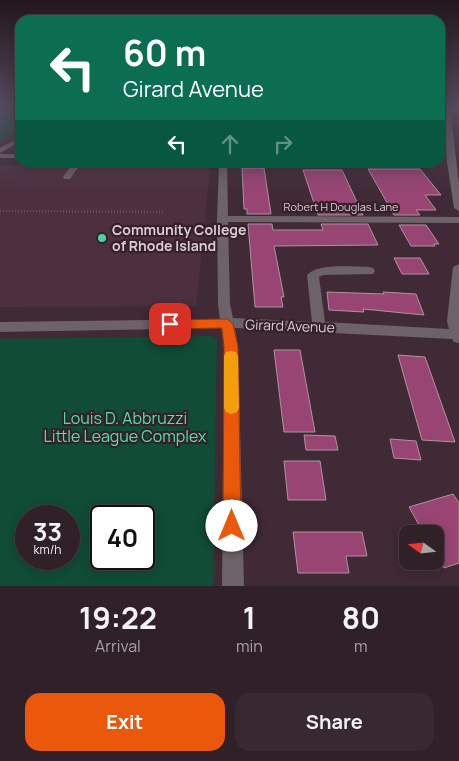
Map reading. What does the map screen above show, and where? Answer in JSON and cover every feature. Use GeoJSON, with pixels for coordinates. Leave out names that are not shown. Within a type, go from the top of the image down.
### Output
{"type":"FeatureCollection","features":[{"type":"Feature","properties":{"kind":"street"},"geometry":{"type":"LineString","coordinates":[[452,136],[459,208]]}},
{"type":"Feature","properties":{"kind":"street"},"geometry":{"type":"LineString","coordinates":[[0,151],[15,143]]}},
{"type":"Feature","properties":{"kind":"street"},"geometry":{"type":"LineString","coordinates":[[0,156],[15,156]]}},
{"type":"Feature","properties":{"kind":"street"},"geometry":{"type":"LineString","coordinates":[[0,160],[15,161]]}},
{"type":"Feature","properties":{"kind":"street"},"geometry":{"type":"LineString","coordinates":[[67,177],[74,167]]}},
{"type":"Feature","properties":{"kind":"street"},"geometry":{"type":"LineString","coordinates":[[223,167],[224,304],[231,347],[233,586]]}},
{"type":"Feature","properties":{"kind":"street","name":"Robert H Douglas Lane"},"geometry":{"type":"LineString","coordinates":[[222,219],[459,220]]}},
{"type":"Feature","properties":{"kind":"street"},"geometry":{"type":"LineString","coordinates":[[458,335],[454,321],[459,267]]}},
{"type":"Feature","properties":{"kind":"street"},"geometry":{"type":"LineString","coordinates":[[319,327],[313,275],[321,271],[369,271]]}},
{"type":"Feature","properties":{"kind":"street","name":"Girard Avenue"},"geometry":{"type":"LineString","coordinates":[[0,327],[227,324],[458,335]]}},
{"type":"Feature","properties":{"kind":"path"},"geometry":{"type":"LineString","coordinates":[[0,210],[164,212]]}},
{"type":"Feature","properties":{"kind":"shaded area","name":"Community College of Rhode Island"},"geometry":{"type":"Polygon","coordinates":[[[0,165],[15,165],[15,167],[204,167],[210,171],[196,306],[0,307],[0,165]]]}},
{"type":"Feature","properties":{"kind":"green space"},"geometry":{"type":"Polygon","coordinates":[[[0,136],[8,136],[0,141],[0,136]]]}},
{"type":"Feature","properties":{"kind":"green space","name":"Louis D. Abbruzzi Little League Complex"},"geometry":{"type":"Polygon","coordinates":[[[211,336],[217,339],[213,586],[0,586],[0,339],[211,336]]]}},
{"type":"Feature","properties":{"kind":"building"},"geometry":{"type":"Polygon","coordinates":[[[242,168],[264,168],[271,214],[247,214],[247,209],[244,209],[242,168]]]}},
{"type":"Feature","properties":{"kind":"building"},"geometry":{"type":"Polygon","coordinates":[[[368,169],[420,169],[441,195],[425,195],[436,210],[416,210],[420,215],[394,215],[368,169]]]}},
{"type":"Feature","properties":{"kind":"building"},"geometry":{"type":"Polygon","coordinates":[[[303,170],[342,170],[363,215],[318,215],[303,170]]]}},
{"type":"Feature","properties":{"kind":"building"},"geometry":{"type":"Polygon","coordinates":[[[248,224],[272,224],[273,230],[323,230],[321,224],[368,224],[378,245],[274,246],[284,297],[281,297],[283,307],[255,307],[248,224]]]}},
{"type":"Feature","properties":{"kind":"building"},"geometry":{"type":"Polygon","coordinates":[[[399,225],[426,225],[439,244],[434,244],[435,246],[411,246],[399,225]]]}},
{"type":"Feature","properties":{"kind":"building"},"geometry":{"type":"Polygon","coordinates":[[[394,258],[420,258],[429,274],[402,274],[394,258]]]}},
{"type":"Feature","properties":{"kind":"building"},"geometry":{"type":"Polygon","coordinates":[[[327,292],[416,294],[424,315],[363,309],[364,312],[329,310],[327,292]]]}},
{"type":"Feature","properties":{"kind":"building"},"geometry":{"type":"Polygon","coordinates":[[[274,350],[300,350],[315,432],[284,432],[274,350]]]}},
{"type":"Feature","properties":{"kind":"building"},"geometry":{"type":"Polygon","coordinates":[[[398,355],[425,357],[455,442],[422,440],[398,355]]]}},
{"type":"Feature","properties":{"kind":"building"},"geometry":{"type":"Polygon","coordinates":[[[304,435],[335,436],[338,450],[306,450],[304,435]]]}},
{"type":"Feature","properties":{"kind":"building"},"geometry":{"type":"Polygon","coordinates":[[[390,439],[416,441],[421,460],[394,458],[390,439]]]}},
{"type":"Feature","properties":{"kind":"building"},"geometry":{"type":"Polygon","coordinates":[[[284,461],[320,461],[326,500],[288,500],[284,461]]]}},
{"type":"Feature","properties":{"kind":"building"},"geometry":{"type":"Polygon","coordinates":[[[453,494],[459,503],[459,563],[444,568],[444,525],[419,525],[409,507],[453,494]]]}},
{"type":"Feature","properties":{"kind":"building"},"geometry":{"type":"Polygon","coordinates":[[[293,532],[362,532],[367,556],[346,556],[349,573],[298,573],[293,532]]]}},
{"type":"Feature","properties":{"kind":"slow traffic"},"geometry":{"type":"LineString","coordinates":[[231,356],[231,408]]}},
{"type":"Feature","properties":{"kind":"place","name":"Community College of Rhode Island"},"geometry":{"type":"Point","coordinates":[102,238]}},
{"type":"Feature","properties":{"kind":"route"},"geometry":{"type":"LineString","coordinates":[[170,324],[227,324],[231,347],[232,526]]}}]}
